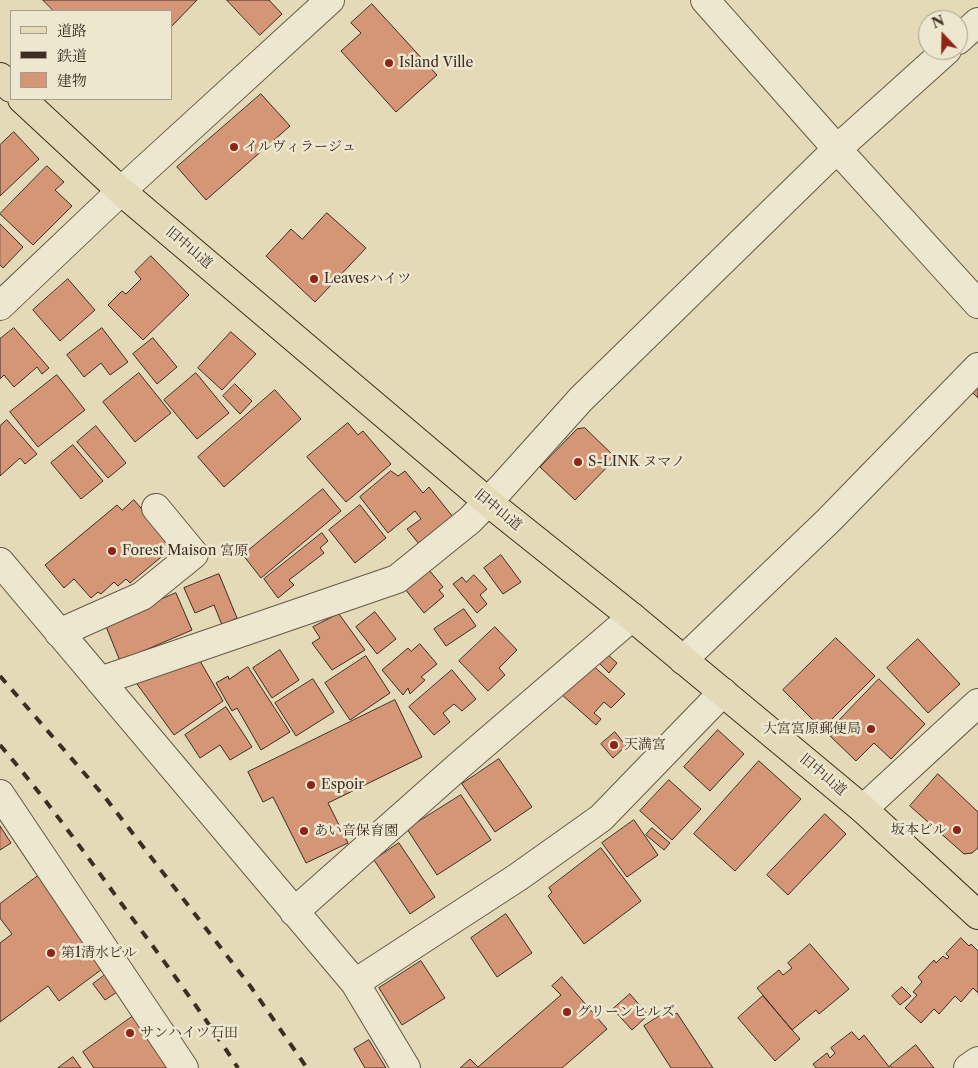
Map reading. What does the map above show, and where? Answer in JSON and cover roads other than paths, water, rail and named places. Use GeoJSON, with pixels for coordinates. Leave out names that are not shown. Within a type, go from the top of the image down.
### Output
{"type":"FeatureCollection","features":[{"type":"Feature","properties":{"kind":"main road"},"geometry":{"type":"LineString","coordinates":[[0,77],[10,87]]}},
{"type":"Feature","properties":{"kind":"main road","name":"旧中山道"},"geometry":{"type":"LineString","coordinates":[[23,100],[121,191],[488,502],[632,617],[863,809],[978,915]]}},
{"type":"Feature","properties":{"kind":"street"},"geometry":{"type":"LineString","coordinates":[[0,306],[121,191],[330,0]]}},
{"type":"Feature","properties":{"kind":"street"},"geometry":{"type":"LineString","coordinates":[[705,0],[978,304]]}},
{"type":"Feature","properties":{"kind":"street"},"geometry":{"type":"LineString","coordinates":[[968,31],[978,22]]}},
{"type":"Feature","properties":{"kind":"street"},"geometry":{"type":"LineString","coordinates":[[100,681],[396,579],[470,520],[581,399],[837,149],[936,60]]}},
{"type":"Feature","properties":{"kind":"street"},"geometry":{"type":"LineString","coordinates":[[684,660],[829,520],[978,367]]}},
{"type":"Feature","properties":{"kind":"street"},"geometry":{"type":"LineString","coordinates":[[60,633],[142,596],[194,554],[156,508]]}},
{"type":"Feature","properties":{"kind":"street"},"geometry":{"type":"LineString","coordinates":[[0,562],[355,983],[406,1068]]}},
{"type":"Feature","properties":{"kind":"street"},"geometry":{"type":"LineString","coordinates":[[294,912],[461,764],[632,617]]}},
{"type":"Feature","properties":{"kind":"street"},"geometry":{"type":"LineString","coordinates":[[355,983],[518,876],[601,818],[723,692]]}},
{"type":"Feature","properties":{"kind":"street"},"geometry":{"type":"LineString","coordinates":[[863,809],[978,704]]}},
{"type":"Feature","properties":{"kind":"street"},"geometry":{"type":"LineString","coordinates":[[0,794],[184,1068]]}},
{"type":"Feature","properties":{"kind":"street"},"geometry":{"type":"LineString","coordinates":[[968,1068],[978,1061]]}},
{"type":"Feature","properties":{"kind":"railway"},"geometry":{"type":"LineString","coordinates":[[0,676],[104,796],[251,987],[307,1068]]}},
{"type":"Feature","properties":{"kind":"railway"},"geometry":{"type":"LineString","coordinates":[[0,745],[77,842],[181,984],[238,1068]]}},
{"type":"Feature","properties":{"kind":"place","name":"Island Ville"},"geometry":{"type":"Point","coordinates":[389,63]}},
{"type":"Feature","properties":{"kind":"place","name":"イルヴィラージュ"},"geometry":{"type":"Point","coordinates":[234,147]}},
{"type":"Feature","properties":{"kind":"place","name":"Leavesハイツ"},"geometry":{"type":"Point","coordinates":[314,279]}},
{"type":"Feature","properties":{"kind":"place","name":"S-LINK ヌマノ"},"geometry":{"type":"Point","coordinates":[578,462]}},
{"type":"Feature","properties":{"kind":"place","name":"Forest Maison 宮原"},"geometry":{"type":"Point","coordinates":[112,551]}},
{"type":"Feature","properties":{"kind":"place","name":"大宮宮原郵便局"},"geometry":{"type":"Point","coordinates":[871,729]}},
{"type":"Feature","properties":{"kind":"place","name":"天満宮"},"geometry":{"type":"Point","coordinates":[614,745]}},
{"type":"Feature","properties":{"kind":"place","name":"Espoir"},"geometry":{"type":"Point","coordinates":[311,785]}},
{"type":"Feature","properties":{"kind":"place","name":"坂本ビル"},"geometry":{"type":"Point","coordinates":[957,830]}},
{"type":"Feature","properties":{"kind":"place","name":"あい音保育園"},"geometry":{"type":"Point","coordinates":[304,831]}},
{"type":"Feature","properties":{"kind":"place","name":"第1清水ビル"},"geometry":{"type":"Point","coordinates":[51,953]}},
{"type":"Feature","properties":{"kind":"place","name":"グリーンヒルズ"},"geometry":{"type":"Point","coordinates":[567,1012]}},
{"type":"Feature","properties":{"kind":"place","name":"サンハイツ石田"},"geometry":{"type":"Point","coordinates":[130,1033]}}]}
